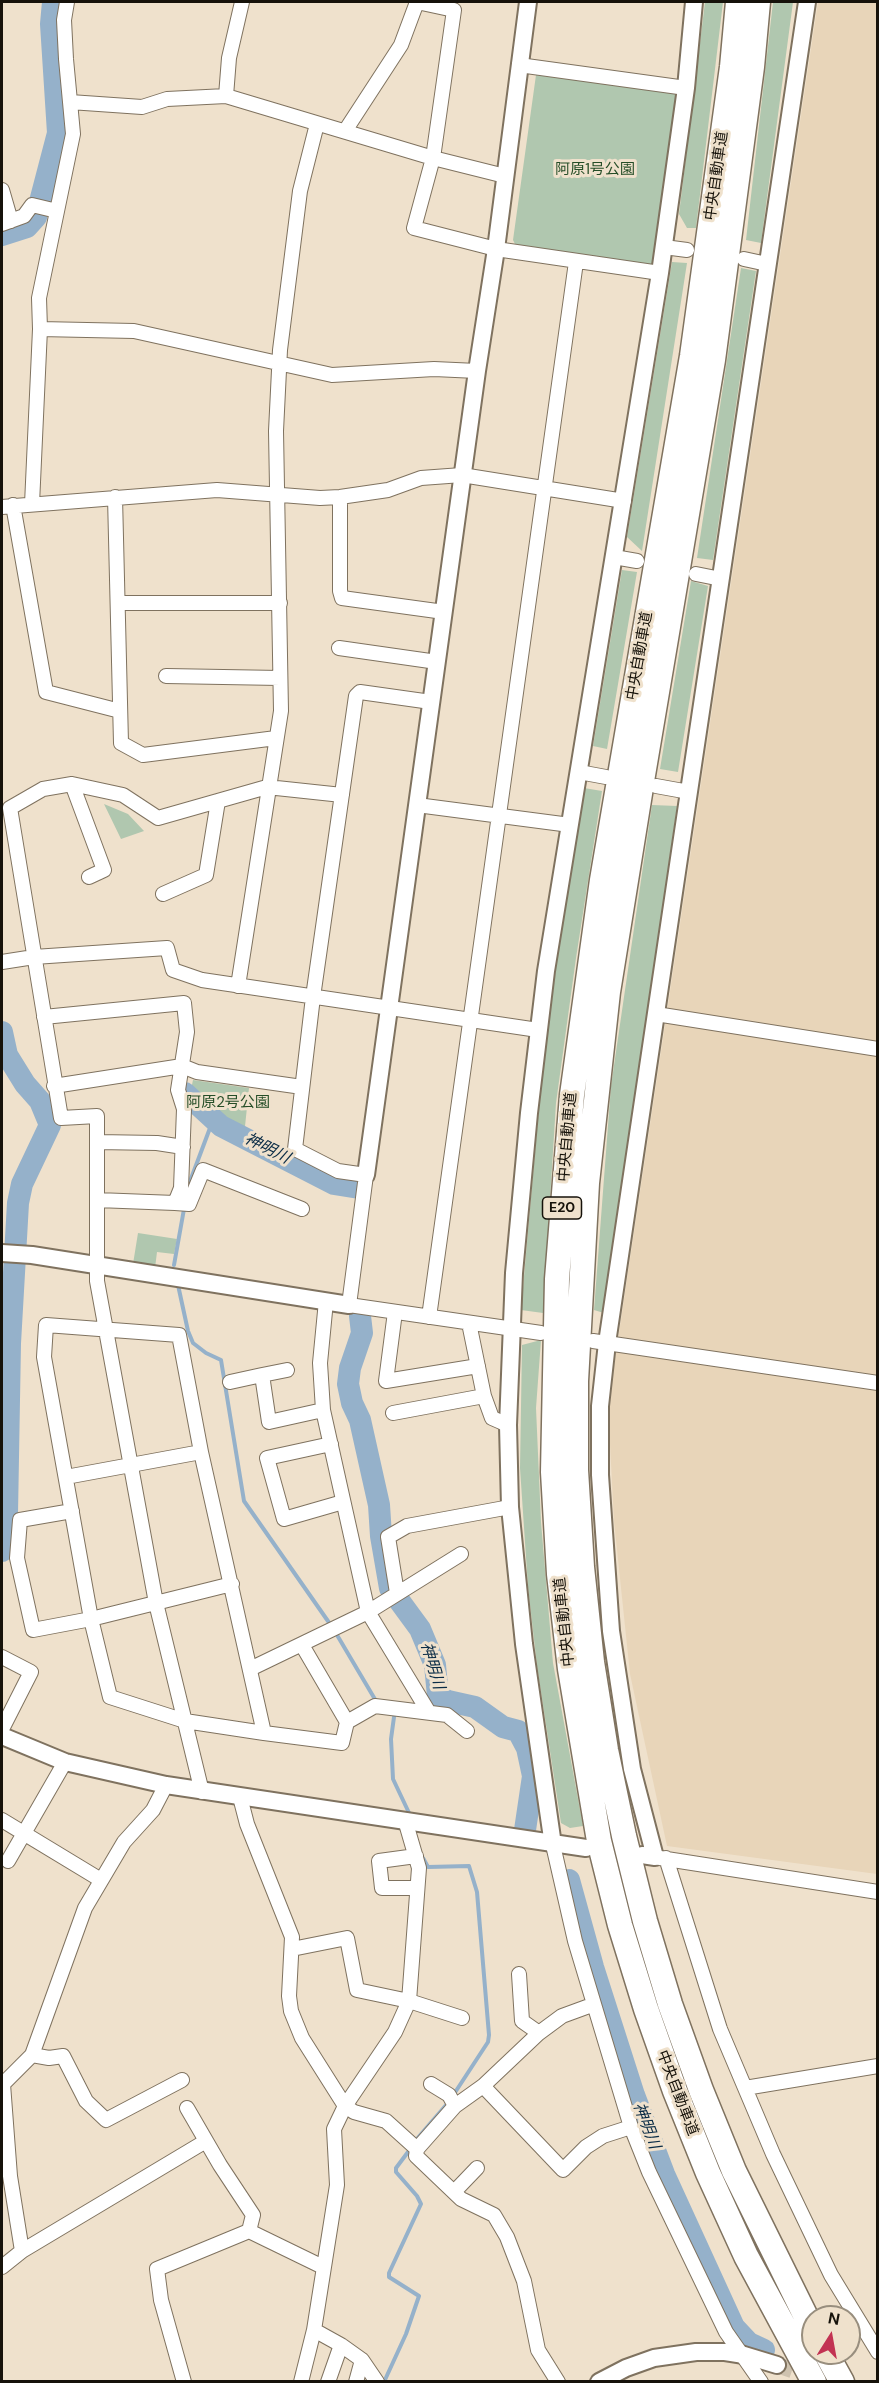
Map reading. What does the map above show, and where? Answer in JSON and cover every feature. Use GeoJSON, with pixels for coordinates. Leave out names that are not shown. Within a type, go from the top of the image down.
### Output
{"type":"FeatureCollection","features":[{"type":"Feature","properties":{"kind":"highway","name":"中央自動車道"},"geometry":{"type":"LineString","coordinates":[[738,2],[732,67],[692,356],[585,989],[572,1095],[557,1279],[553,1472],[559,1574],[570,1669],[597,1830],[620,1925],[664,2060],[708,2173],[746,2256],[814,2382]]}},
{"type":"Feature","properties":{"kind":"highway","name":"中央自動車道"},"geometry":{"type":"LineString","coordinates":[[758,2],[752,67],[713,360],[642,775],[607,1003],[584,1227],[576,1381],[576,1470],[582,1567],[594,1673],[606,1750],[645,1921],[670,2004],[701,2090],[734,2171],[801,2307]]}},
{"type":"Feature","properties":{"kind":"highway"},"geometry":{"type":"LineString","coordinates":[[832,2365],[842,2382]]}},
{"type":"Feature","properties":{"kind":"street"},"geometry":{"type":"LineString","coordinates":[[32,504],[40,329],[39,298],[73,134],[64,20],[67,2]]}},
{"type":"Feature","properties":{"kind":"street"},"geometry":{"type":"LineString","coordinates":[[226,96],[229,58],[242,2]]}},
{"type":"Feature","properties":{"kind":"street"},"geometry":{"type":"LineString","coordinates":[[345,131],[401,45],[417,2],[454,10],[433,158],[414,228],[496,249],[660,273]]}},
{"type":"Feature","properties":{"kind":"street"},"geometry":{"type":"LineString","coordinates":[[349,1305],[462,475],[496,249],[528,2]]}},
{"type":"Feature","properties":{"kind":"street"},"geometry":{"type":"LineString","coordinates":[[694,2],[686,88],[664,247],[538,1030],[514,1273],[508,1425],[510,1507],[524,1644],[553,1845],[574,1941],[592,2006],[631,2127],[650,2172],[726,2332],[761,2382]]}},
{"type":"Feature","properties":{"kind":"street"},"geometry":{"type":"LineString","coordinates":[[807,2],[656,1014],[600,1342],[600,1475],[611,1631],[632,1769],[654,1857],[720,2030],[773,2154],[831,2275],[878,2352]]}},
{"type":"Feature","properties":{"kind":"street"},"geometry":{"type":"LineString","coordinates":[[519,65],[686,88]]}},
{"type":"Feature","properties":{"kind":"street"},"geometry":{"type":"LineString","coordinates":[[70,102],[142,107],[167,99],[226,96],[433,158],[505,176]]}},
{"type":"Feature","properties":{"kind":"street"},"geometry":{"type":"LineString","coordinates":[[238,986],[280,711],[276,431],[280,364],[300,191],[316,124]]}},
{"type":"Feature","properties":{"kind":"street"},"geometry":{"type":"LineString","coordinates":[[2,190],[6,222],[24,216],[32,205],[56,211]]}},
{"type":"Feature","properties":{"kind":"street"},"geometry":{"type":"LineString","coordinates":[[664,247],[687,250]]}},
{"type":"Feature","properties":{"kind":"street"},"geometry":{"type":"LineString","coordinates":[[744,259],[767,264]]}},
{"type":"Feature","properties":{"kind":"street"},"geometry":{"type":"LineString","coordinates":[[429,1317],[497,815],[576,262]]}},
{"type":"Feature","properties":{"kind":"street"},"geometry":{"type":"LineString","coordinates":[[40,329],[134,331],[332,375],[434,369],[477,371]]}},
{"type":"Feature","properties":{"kind":"street"},"geometry":{"type":"LineString","coordinates":[[120,711],[46,692],[7,506],[217,490],[320,498],[340,497],[388,490],[421,478],[462,475],[624,501]]}},
{"type":"Feature","properties":{"kind":"street"},"geometry":{"type":"LineString","coordinates":[[116,497],[121,743],[143,755],[276,738]]}},
{"type":"Feature","properties":{"kind":"street"},"geometry":{"type":"LineString","coordinates":[[340,497],[340,591],[342,598],[444,612]]}},
{"type":"Feature","properties":{"kind":"street"},"geometry":{"type":"LineString","coordinates":[[615,557],[637,561]]}},
{"type":"Feature","properties":{"kind":"street"},"geometry":{"type":"LineString","coordinates":[[696,574],[721,579]]}},
{"type":"Feature","properties":{"kind":"street"},"geometry":{"type":"LineString","coordinates":[[118,603],[280,603]]}},
{"type":"Feature","properties":{"kind":"street"},"geometry":{"type":"LineString","coordinates":[[339,648],[437,662]]}},
{"type":"Feature","properties":{"kind":"street"},"geometry":{"type":"LineString","coordinates":[[166,676],[280,678]]}},
{"type":"Feature","properties":{"kind":"street"},"geometry":{"type":"LineString","coordinates":[[366,1175],[338,1171],[295,1149],[313,997],[356,696],[360,692],[431,702]]}},
{"type":"Feature","properties":{"kind":"street"},"geometry":{"type":"LineString","coordinates":[[579,772],[606,777]]}},
{"type":"Feature","properties":{"kind":"street"},"geometry":{"type":"LineString","coordinates":[[202,1792],[156,1603],[97,1281],[97,1116],[61,1118],[10,808],[43,789],[72,784],[123,795],[158,818],[267,787],[342,795]]}},
{"type":"Feature","properties":{"kind":"street"},"geometry":{"type":"LineString","coordinates":[[72,784],[104,870],[89,877]]}},
{"type":"Feature","properties":{"kind":"street"},"geometry":{"type":"LineString","coordinates":[[656,786],[689,792]]}},
{"type":"Feature","properties":{"kind":"street"},"geometry":{"type":"LineString","coordinates":[[163,894],[206,875],[218,801]]}},
{"type":"Feature","properties":{"kind":"street"},"geometry":{"type":"LineString","coordinates":[[417,805],[570,825]]}},
{"type":"Feature","properties":{"kind":"street"},"geometry":{"type":"LineString","coordinates":[[2,962],[34,957],[167,948],[173,970],[202,980],[538,1030]]}},
{"type":"Feature","properties":{"kind":"street"},"geometry":{"type":"LineString","coordinates":[[44,1017],[184,1004],[187,1032],[178,1090],[184,1108],[183,1147],[181,1188],[175,1203]]}},
{"type":"Feature","properties":{"kind":"street"},"geometry":{"type":"LineString","coordinates":[[656,1014],[878,1049]]}},
{"type":"Feature","properties":{"kind":"street"},"geometry":{"type":"LineString","coordinates":[[54,1086],[182,1066],[197,1072],[302,1087]]}},
{"type":"Feature","properties":{"kind":"street"},"geometry":{"type":"LineString","coordinates":[[97,1142],[157,1143],[183,1147]]}},
{"type":"Feature","properties":{"kind":"street"},"geometry":{"type":"LineString","coordinates":[[97,1200],[189,1204],[203,1170],[303,1209]]}},
{"type":"Feature","properties":{"kind":"street"},"geometry":{"type":"LineString","coordinates":[[2,1253],[98,1264],[349,1305],[541,1333]]}},
{"type":"Feature","properties":{"kind":"street"},"geometry":{"type":"LineString","coordinates":[[326,1301],[320,1363],[323,1410],[368,1612],[428,1711]]}},
{"type":"Feature","properties":{"kind":"street"},"geometry":{"type":"LineString","coordinates":[[395,1311],[386,1381],[478,1366]]}},
{"type":"Feature","properties":{"kind":"street"},"geometry":{"type":"LineString","coordinates":[[469,1323],[484,1396],[492,1418],[508,1425]]}},
{"type":"Feature","properties":{"kind":"street"},"geometry":{"type":"LineString","coordinates":[[264,1732],[201,1452],[179,1335],[46,1325],[44,1357],[91,1619],[110,1697],[185,1721],[342,1743],[347,1722],[302,1645]]}},
{"type":"Feature","properties":{"kind":"street"},"geometry":{"type":"LineString","coordinates":[[600,1342],[878,1383]]}},
{"type":"Feature","properties":{"kind":"street"},"geometry":{"type":"LineString","coordinates":[[230,1382],[287,1370]]}},
{"type":"Feature","properties":{"kind":"street"},"geometry":{"type":"LineString","coordinates":[[262,1375],[269,1422],[323,1410]]}},
{"type":"Feature","properties":{"kind":"street"},"geometry":{"type":"LineString","coordinates":[[393,1413],[484,1396]]}},
{"type":"Feature","properties":{"kind":"street"},"geometry":{"type":"LineString","coordinates":[[330,1444],[267,1458],[284,1519],[343,1502]]}},
{"type":"Feature","properties":{"kind":"street"},"geometry":{"type":"LineString","coordinates":[[66,1477],[201,1452]]}},
{"type":"Feature","properties":{"kind":"street"},"geometry":{"type":"LineString","coordinates":[[397,1593],[388,1537],[407,1526],[510,1507]]}},
{"type":"Feature","properties":{"kind":"street"},"geometry":{"type":"LineString","coordinates":[[72,1511],[20,1520],[17,1558],[33,1630],[91,1619],[232,1584]]}},
{"type":"Feature","properties":{"kind":"street"},"geometry":{"type":"LineString","coordinates":[[250,1669],[368,1612],[461,1554]]}},
{"type":"Feature","properties":{"kind":"street"},"geometry":{"type":"LineString","coordinates":[[2,1657],[31,1672],[2,1729]]}},
{"type":"Feature","properties":{"kind":"street"},"geometry":{"type":"LineString","coordinates":[[347,1722],[375,1706],[447,1714],[467,1731]]}},
{"type":"Feature","properties":{"kind":"street"},"geometry":{"type":"LineString","coordinates":[[2,1736],[66,1762],[202,1792],[586,1848]]}},
{"type":"Feature","properties":{"kind":"street"},"geometry":{"type":"LineString","coordinates":[[8,1861],[66,1762]]}},
{"type":"Feature","properties":{"kind":"street"},"geometry":{"type":"LineString","coordinates":[[22,2251],[10,2176],[3,2084],[32,2055],[85,1908],[124,1842],[153,1810],[166,1785]]}},
{"type":"Feature","properties":{"kind":"street"},"geometry":{"type":"LineString","coordinates":[[240,1797],[247,1824],[292,1937],[289,1996],[291,2011],[302,2038],[345,2106],[354,2112],[386,2121],[417,2149]]}},
{"type":"Feature","properties":{"kind":"street"},"geometry":{"type":"LineString","coordinates":[[2,1820],[101,1880]]}},
{"type":"Feature","properties":{"kind":"street"},"geometry":{"type":"LineString","coordinates":[[301,2382],[314,2330],[337,2185],[334,2129],[345,2106],[394,2032],[409,2001],[419,1868],[405,1820]]}},
{"type":"Feature","properties":{"kind":"street"},"geometry":{"type":"LineString","coordinates":[[416,1856],[379,1861],[382,1888],[417,1888]]}},
{"type":"Feature","properties":{"kind":"street"},"geometry":{"type":"LineString","coordinates":[[654,1857],[878,1892]]}},
{"type":"Feature","properties":{"kind":"street"},"geometry":{"type":"LineString","coordinates":[[291,1949],[347,1938],[357,1990],[409,2001],[462,2018]]}},
{"type":"Feature","properties":{"kind":"street"},"geometry":{"type":"LineString","coordinates":[[519,1974],[522,2021],[539,2033]]}},
{"type":"Feature","properties":{"kind":"street"},"geometry":{"type":"LineString","coordinates":[[558,2382],[538,2349],[524,2281],[507,2237],[494,2215],[461,2199],[416,2156],[417,2149],[455,2106],[483,2086],[539,2033],[562,2016],[592,2006]]}},
{"type":"Feature","properties":{"kind":"street"},"geometry":{"type":"LineString","coordinates":[[32,2055],[49,2058],[63,2056],[86,2101],[106,2120],[182,2080]]}},
{"type":"Feature","properties":{"kind":"street"},"geometry":{"type":"LineString","coordinates":[[745,2088],[878,2067]]}},
{"type":"Feature","properties":{"kind":"street"},"geometry":{"type":"LineString","coordinates":[[431,2084],[449,2095],[455,2106]]}},
{"type":"Feature","properties":{"kind":"street"},"geometry":{"type":"LineString","coordinates":[[483,2086],[563,2170],[586,2147],[603,2136],[631,2127]]}},
{"type":"Feature","properties":{"kind":"street"},"geometry":{"type":"LineString","coordinates":[[188,2108],[253,2215],[249,2231]]}},
{"type":"Feature","properties":{"kind":"street"},"geometry":{"type":"LineString","coordinates":[[2,2267],[22,2251],[206,2141]]}},
{"type":"Feature","properties":{"kind":"street"},"geometry":{"type":"LineString","coordinates":[[454,2192],[477,2168]]}},
{"type":"Feature","properties":{"kind":"street"},"geometry":{"type":"LineString","coordinates":[[184,2382],[161,2300],[157,2269],[249,2231],[323,2267]]}},
{"type":"Feature","properties":{"kind":"street"},"geometry":{"type":"LineString","coordinates":[[314,2330],[362,2360],[376,2382]]}},
{"type":"Feature","properties":{"kind":"street"},"geometry":{"type":"LineString","coordinates":[[328,2382],[341,2345]]}},
{"type":"Feature","properties":{"kind":"street"},"geometry":{"type":"LineString","coordinates":[[599,2382],[626,2368],[674,2354],[725,2352],[777,2365]]}},
{"type":"Feature","properties":{"kind":"street"},"geometry":{"type":"LineString","coordinates":[[356,2382],[362,2360]]}},
{"type":"Feature","properties":{"kind":"shaded area"},"geometry":{"type":"Polygon","coordinates":[[[818,2],[877,2],[877,1874],[667,1846],[630,1674],[614,1521],[608,1406],[818,2]]]}},
{"type":"Feature","properties":{"kind":"green space"},"geometry":{"type":"Polygon","coordinates":[[[705,2],[723,2],[696,228],[687,228],[679,214],[705,2]]]}},
{"type":"Feature","properties":{"kind":"green space"},"geometry":{"type":"Polygon","coordinates":[[[773,2],[793,2],[761,243],[746,240],[773,2]]]}},
{"type":"Feature","properties":{"kind":"green space","name":"阿原1号公園"},"geometry":{"type":"Polygon","coordinates":[[[536,75],[677,93],[655,265],[516,246],[513,240],[536,75]]]}},
{"type":"Feature","properties":{"kind":"green space"},"geometry":{"type":"Polygon","coordinates":[[[672,262],[687,263],[642,551],[627,537],[672,262]]]}},
{"type":"Feature","properties":{"kind":"green space"},"geometry":{"type":"Polygon","coordinates":[[[741,268],[756,271],[713,560],[697,558],[741,268]]]}},
{"type":"Feature","properties":{"kind":"green space"},"geometry":{"type":"Polygon","coordinates":[[[622,570],[637,572],[607,749],[593,746],[622,570]]]}},
{"type":"Feature","properties":{"kind":"green space"},"geometry":{"type":"Polygon","coordinates":[[[691,581],[708,586],[678,772],[660,769],[691,581]]]}},
{"type":"Feature","properties":{"kind":"green space"},"geometry":{"type":"Polygon","coordinates":[[[584,788],[602,791],[556,1103],[543,1313],[521,1310],[540,1096],[557,959],[584,788]]]}},
{"type":"Feature","properties":{"kind":"green space"},"geometry":{"type":"Polygon","coordinates":[[[104,804],[128,814],[144,831],[121,839],[104,804]]]}},
{"type":"Feature","properties":{"kind":"green space"},"geometry":{"type":"Polygon","coordinates":[[[652,805],[677,806],[604,1313],[594,1310],[611,1086],[652,805]]]}},
{"type":"Feature","properties":{"kind":"green space","name":"阿原2号公園"},"geometry":{"type":"Polygon","coordinates":[[[193,1080],[249,1088],[244,1136],[222,1123],[190,1094],[193,1080]]]}},
{"type":"Feature","properties":{"kind":"green space"},"geometry":{"type":"Polygon","coordinates":[[[138,1233],[177,1239],[174,1254],[157,1252],[155,1268],[133,1264],[138,1233]]]}},
{"type":"Feature","properties":{"kind":"green space"},"geometry":{"type":"Polygon","coordinates":[[[541,1340],[536,1408],[541,1522],[553,1663],[583,1826],[570,1828],[561,1823],[537,1666],[528,1587],[520,1468],[522,1345],[541,1340]]]}},
{"type":"Feature","properties":{"kind":"waterway"},"geometry":{"type":"LineString","coordinates":[[2,235],[27,227],[36,217],[58,133],[51,24],[53,2]]}},
{"type":"Feature","properties":{"kind":"waterway"},"geometry":{"type":"LineString","coordinates":[[2,1032],[7,1055],[25,1084],[40,1101],[50,1125],[22,1184],[18,1203],[10,1343],[7,1514],[2,1551]]}},
{"type":"Feature","properties":{"kind":"waterway","name":"神明川"},"geometry":{"type":"LineString","coordinates":[[185,1093],[221,1126],[334,1184],[359,1188]]}},
{"type":"Feature","properties":{"kind":"waterway"},"geometry":{"type":"LineString","coordinates":[[186,1192],[215,1120]]}},
{"type":"Feature","properties":{"kind":"waterway"},"geometry":{"type":"LineString","coordinates":[[174,1265],[184,1209]]}},
{"type":"Feature","properties":{"kind":"waterway"},"geometry":{"type":"LineString","coordinates":[[178,1285],[188,1331],[193,1343],[206,1353],[221,1360],[244,1501],[330,1624]]}},
{"type":"Feature","properties":{"kind":"waterway","name":"神明川"},"geometry":{"type":"LineString","coordinates":[[360,1316],[362,1333],[350,1368],[348,1384],[352,1403],[360,1420],[379,1505],[381,1536],[390,1588]]}},
{"type":"Feature","properties":{"kind":"waterway","name":"神明川"},"geometry":{"type":"LineString","coordinates":[[398,1599],[420,1629],[435,1665],[438,1696],[448,1701],[475,1707],[503,1727],[518,1731],[527,1748],[533,1776],[525,1830]]}},
{"type":"Feature","properties":{"kind":"waterway"},"geometry":{"type":"LineString","coordinates":[[337,1635],[376,1701]]}},
{"type":"Feature","properties":{"kind":"waterway"},"geometry":{"type":"LineString","coordinates":[[394,1717],[391,1739],[393,1779],[410,1815]]}},
{"type":"Feature","properties":{"kind":"waterway"},"geometry":{"type":"LineString","coordinates":[[423,1858],[428,1867],[469,1866],[477,1892],[489,2035],[488,2042],[454,2094]]}},
{"type":"Feature","properties":{"kind":"waterway","name":"神明川"},"geometry":{"type":"LineString","coordinates":[[569,1880],[593,1967],[634,2095],[664,2174],[734,2327],[749,2343],[764,2350]]}},
{"type":"Feature","properties":{"kind":"waterway"},"geometry":{"type":"LineString","coordinates":[[416,2140],[447,2104]]}},
{"type":"Feature","properties":{"kind":"waterway"},"geometry":{"type":"LineString","coordinates":[[384,2382],[406,2334],[419,2296],[389,2277],[421,2204],[396,2172],[396,2168],[408,2152]]}},
{"type":"Feature","properties":{"kind":"tunnel"},"geometry":{"type":"LineString","coordinates":[[777,2365],[815,2378]]}}]}
